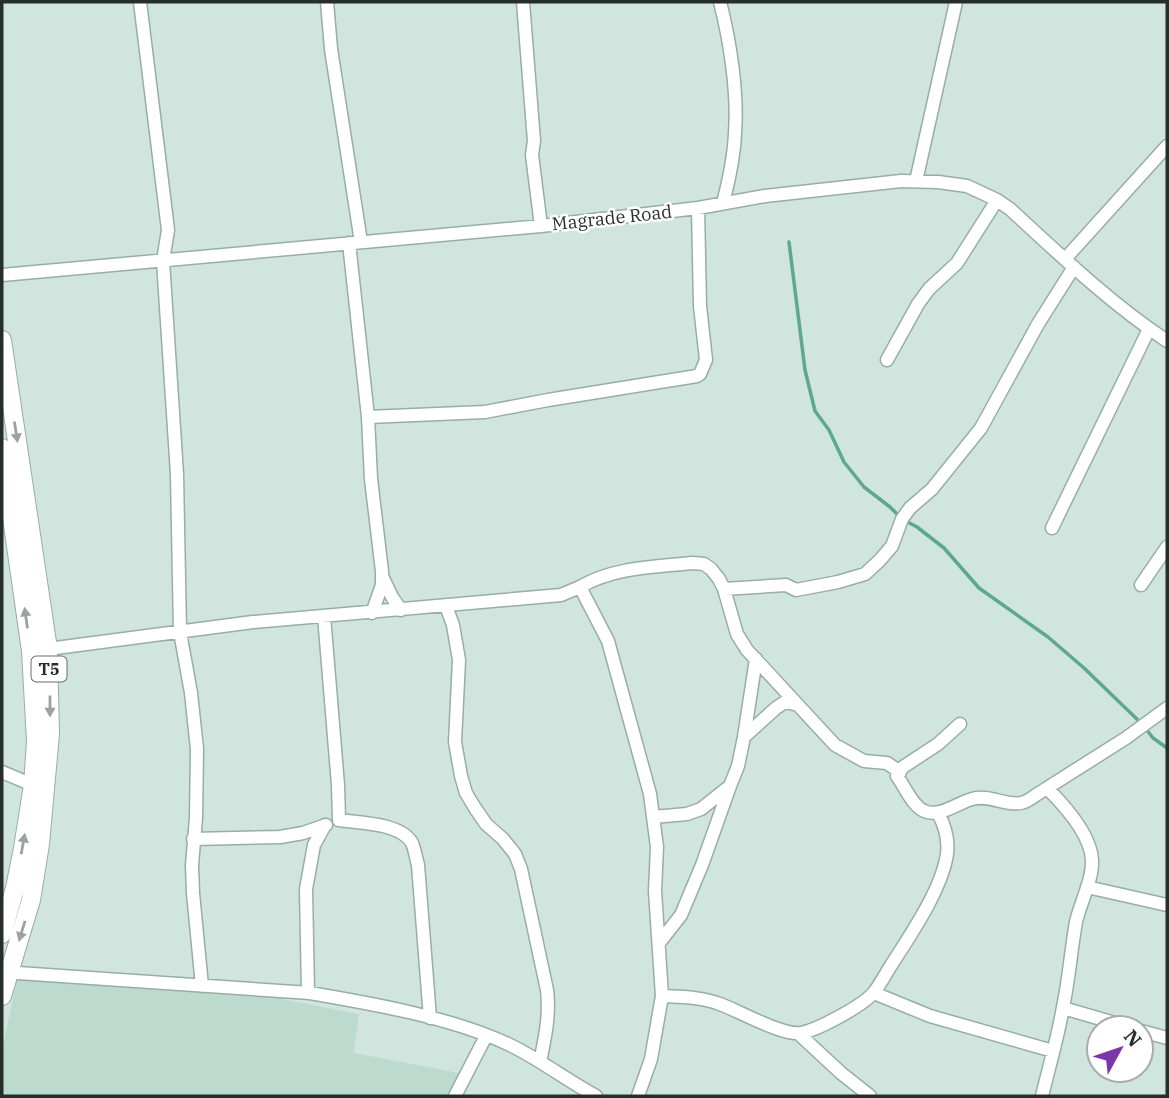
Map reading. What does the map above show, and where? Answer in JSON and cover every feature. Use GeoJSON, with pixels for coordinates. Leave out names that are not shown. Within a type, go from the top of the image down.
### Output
{"type":"FeatureCollection","features":[{"type":"Feature","properties":{"kind":"highway","name":"T5"},"geometry":{"type":"LineString","coordinates":[[2,340],[48,649],[50,734],[40,844],[31,900],[2,996]]}},
{"type":"Feature","properties":{"kind":"highway","name":"T5"},"geometry":{"type":"LineString","coordinates":[[2,447],[31,651],[36,741],[33,785],[15,888],[2,934]]}},
{"type":"Feature","properties":{"kind":"street"},"geometry":{"type":"LineString","coordinates":[[140,2],[168,230],[163,261],[177,474],[180,632],[191,693],[197,749],[192,865],[202,986]]}},
{"type":"Feature","properties":{"kind":"street"},"geometry":{"type":"LineString","coordinates":[[327,2],[355,243],[371,479],[382,576],[380,592],[372,613]]}},
{"type":"Feature","properties":{"kind":"street"},"geometry":{"type":"LineString","coordinates":[[523,2],[534,142],[532,155],[541,226]]}},
{"type":"Feature","properties":{"kind":"street"},"geometry":{"type":"LineString","coordinates":[[720,2],[736,117],[732,164],[723,203]]}},
{"type":"Feature","properties":{"kind":"street"},"geometry":{"type":"LineString","coordinates":[[916,181],[956,2]]}},
{"type":"Feature","properties":{"kind":"street"},"geometry":{"type":"LineString","coordinates":[[724,589],[786,585],[796,590],[865,574],[880,560],[892,546],[902,519],[910,508],[932,489],[981,428],[1070,263],[1167,146]]}},
{"type":"Feature","properties":{"kind":"street","name":"Magrade Road"},"geometry":{"type":"LineString","coordinates":[[2,275],[541,226],[698,208],[778,194],[867,184],[938,181],[967,186],[1010,209],[1070,263],[1167,341]]}},
{"type":"Feature","properties":{"kind":"street"},"geometry":{"type":"LineString","coordinates":[[887,360],[918,304],[929,289],[957,262],[997,200]]}},
{"type":"Feature","properties":{"kind":"street"},"geometry":{"type":"LineString","coordinates":[[368,417],[485,412],[697,376],[706,359],[700,306],[698,208]]}},
{"type":"Feature","properties":{"kind":"street"},"geometry":{"type":"LineString","coordinates":[[1052,528],[1149,329]]}},
{"type":"Feature","properties":{"kind":"street"},"geometry":{"type":"LineString","coordinates":[[1142,585],[1167,547]]}},
{"type":"Feature","properties":{"kind":"street"},"geometry":{"type":"LineString","coordinates":[[48,649],[253,622],[561,595],[597,578],[625,571],[704,564],[711,569],[724,589],[737,634],[747,650],[835,745],[864,761],[887,763],[900,772]]}},
{"type":"Feature","properties":{"kind":"street"},"geometry":{"type":"LineString","coordinates":[[382,576],[401,610]]}},
{"type":"Feature","properties":{"kind":"street"},"geometry":{"type":"LineString","coordinates":[[580,587],[608,641],[650,794],[657,847],[655,891],[662,996],[651,1059],[638,1096]]}},
{"type":"Feature","properties":{"kind":"street"},"geometry":{"type":"LineString","coordinates":[[446,606],[453,625],[459,660],[455,733],[461,776],[466,793],[486,824],[515,854],[521,869],[547,990],[549,1007],[540,1062]]}},
{"type":"Feature","properties":{"kind":"street"},"geometry":{"type":"LineString","coordinates":[[324,617],[339,820]]}},
{"type":"Feature","properties":{"kind":"street"},"geometry":{"type":"LineString","coordinates":[[659,943],[681,915],[738,766],[756,659]]}},
{"type":"Feature","properties":{"kind":"street"},"geometry":{"type":"LineString","coordinates":[[744,737],[785,702],[798,705]]}},
{"type":"Feature","properties":{"kind":"street"},"geometry":{"type":"LineString","coordinates":[[960,724],[938,744],[903,767],[897,776],[915,804],[925,812],[937,813],[972,799],[986,797],[1021,803],[1126,738],[1167,708]]}},
{"type":"Feature","properties":{"kind":"street"},"geometry":{"type":"LineString","coordinates":[[2,772],[33,785]]}},
{"type":"Feature","properties":{"kind":"street"},"geometry":{"type":"LineString","coordinates":[[653,817],[687,814],[701,809],[730,786]]}},
{"type":"Feature","properties":{"kind":"street"},"geometry":{"type":"LineString","coordinates":[[1042,1096],[1063,1008],[1079,909],[1092,860],[1073,815],[1047,788]]}},
{"type":"Feature","properties":{"kind":"street"},"geometry":{"type":"LineString","coordinates":[[799,1034],[842,1015],[874,993],[942,875],[947,853],[947,835],[937,813]]}},
{"type":"Feature","properties":{"kind":"street"},"geometry":{"type":"LineString","coordinates":[[193,839],[280,838],[339,820],[392,828],[403,833],[411,841],[418,865],[430,1018]]}},
{"type":"Feature","properties":{"kind":"street"},"geometry":{"type":"LineString","coordinates":[[308,993],[306,889],[314,845],[325,825]]}},
{"type":"Feature","properties":{"kind":"street"},"geometry":{"type":"LineString","coordinates":[[1087,887],[1167,905]]}},
{"type":"Feature","properties":{"kind":"street"},"geometry":{"type":"LineString","coordinates":[[9,971],[308,993],[357,1001],[430,1018],[508,1044],[592,1095]]}},
{"type":"Feature","properties":{"kind":"street"},"geometry":{"type":"LineString","coordinates":[[874,993],[930,1016],[1053,1051]]}},
{"type":"Feature","properties":{"kind":"street"},"geometry":{"type":"LineString","coordinates":[[662,996],[694,997],[718,1003],[782,1030],[799,1034],[870,1096]]}},
{"type":"Feature","properties":{"kind":"street"},"geometry":{"type":"LineString","coordinates":[[1063,1008],[1085,1014]]}},
{"type":"Feature","properties":{"kind":"street"},"geometry":{"type":"LineString","coordinates":[[455,1096],[486,1036]]}},
{"type":"Feature","properties":{"kind":"shaded area"},"geometry":{"type":"Polygon","coordinates":[[[17,979],[266,996],[359,1014],[354,1053],[459,1073],[449,1096],[2,1096],[2,1052],[17,979]]]}},
{"type":"Feature","properties":{"kind":"waterway"},"geometry":{"type":"LineString","coordinates":[[789,242],[805,370],[815,411],[829,430],[844,462],[864,487],[902,519],[944,548],[979,588],[1048,637],[1141,723]]}},
{"type":"Feature","properties":{"kind":"waterway"},"geometry":{"type":"LineString","coordinates":[[1146,729],[1167,748]]}}]}
